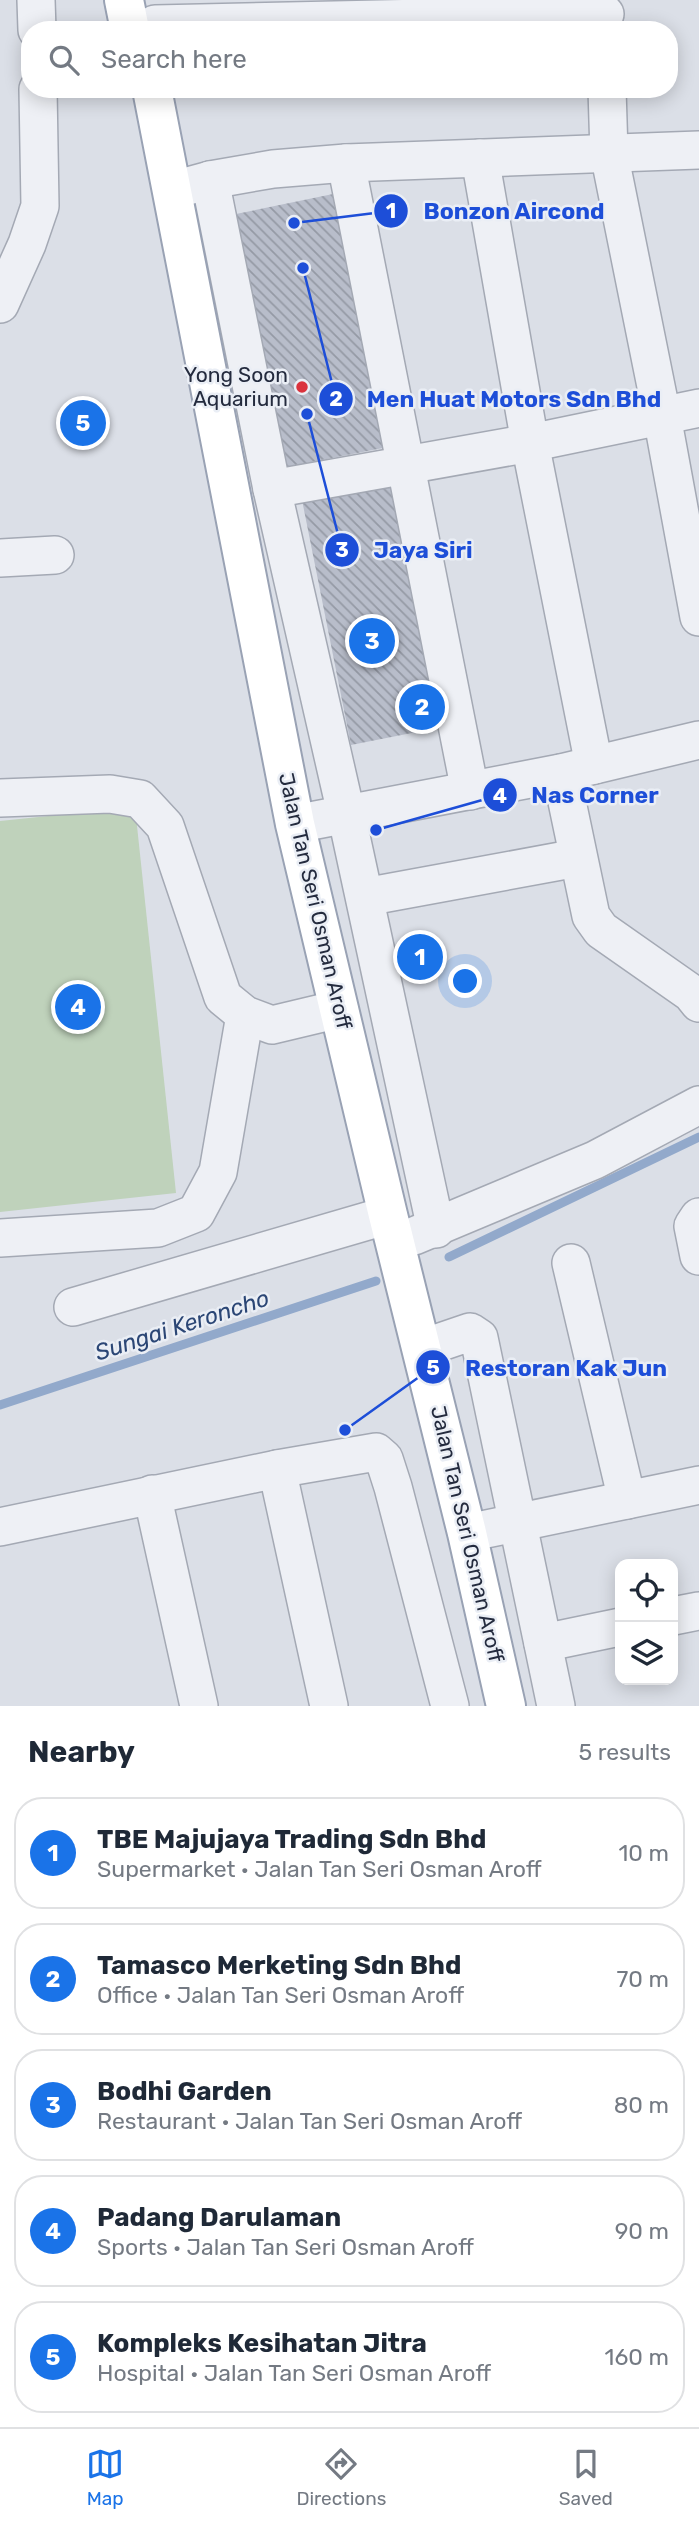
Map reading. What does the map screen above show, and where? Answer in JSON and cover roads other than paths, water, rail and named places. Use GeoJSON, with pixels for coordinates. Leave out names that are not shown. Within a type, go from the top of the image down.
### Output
{"type":"FeatureCollection","features":[{"type":"Feature","properties":{"kind":"main road"},"geometry":{"type":"LineString","coordinates":[[124,0],[148,21]]}},
{"type":"Feature","properties":{"kind":"main road","name":"Jalan Tan Seri Osman Aroff"},"geometry":{"type":"LineString","coordinates":[[154,98],[295,824],[391,1229],[423,1348],[506,1706]]}},
{"type":"Feature","properties":{"kind":"street"},"geometry":{"type":"LineString","coordinates":[[36,0],[37,21]]}},
{"type":"Feature","properties":{"kind":"street"},"geometry":{"type":"LineString","coordinates":[[148,21],[605,15]]}},
{"type":"Feature","properties":{"kind":"street"},"geometry":{"type":"LineString","coordinates":[[0,304],[27,244],[40,206],[38,98]]}},
{"type":"Feature","properties":{"kind":"street"},"geometry":{"type":"LineString","coordinates":[[607,98],[609,153],[662,415],[699,617]]}},
{"type":"Feature","properties":{"kind":"street"},"geometry":{"type":"LineString","coordinates":[[172,192],[210,180],[273,169],[346,163],[699,149]]}},
{"type":"Feature","properties":{"kind":"street"},"geometry":{"type":"LineString","coordinates":[[480,158],[530,443],[578,769],[577,858],[591,916],[601,930],[691,993],[699,1003]]}},
{"type":"Feature","properties":{"kind":"street"},"geometry":{"type":"LineString","coordinates":[[346,163],[403,465],[470,791]]}},
{"type":"Feature","properties":{"kind":"street"},"geometry":{"type":"LineString","coordinates":[[210,180],[272,489],[365,898],[436,1228]]}},
{"type":"Feature","properties":{"kind":"street"},"geometry":{"type":"LineString","coordinates":[[272,489],[530,443],[699,408]]}},
{"type":"Feature","properties":{"kind":"street"},"geometry":{"type":"LineString","coordinates":[[0,558],[55,555]]}},
{"type":"Feature","properties":{"kind":"street"},"geometry":{"type":"LineString","coordinates":[[295,824],[578,769],[699,740]]}},
{"type":"Feature","properties":{"kind":"street"},"geometry":{"type":"LineString","coordinates":[[0,798],[110,794],[140,799],[164,826],[223,998],[245,1015],[271,1025],[339,1009]]}},
{"type":"Feature","properties":{"kind":"street"},"geometry":{"type":"LineString","coordinates":[[365,898],[577,858]]}},
{"type":"Feature","properties":{"kind":"street"},"geometry":{"type":"LineString","coordinates":[[0,1238],[158,1228],[196,1213],[218,1172],[245,1015]]}},
{"type":"Feature","properties":{"kind":"street"},"geometry":{"type":"LineString","coordinates":[[73,1307],[391,1229],[436,1228],[595,1160],[699,1105]]}},
{"type":"Feature","properties":{"kind":"street"},"geometry":{"type":"LineString","coordinates":[[699,1217],[693,1226],[699,1256]]}},
{"type":"Feature","properties":{"kind":"street"},"geometry":{"type":"LineString","coordinates":[[571,1263],[627,1500]]}},
{"type":"Feature","properties":{"kind":"street"},"geometry":{"type":"LineString","coordinates":[[423,1348],[470,1332],[479,1338],[556,1706]]}},
{"type":"Feature","properties":{"kind":"street"},"geometry":{"type":"LineString","coordinates":[[0,1527],[277,1469],[376,1452],[384,1459],[450,1706]]}},
{"type":"Feature","properties":{"kind":"street"},"geometry":{"type":"LineString","coordinates":[[277,1469],[329,1706]]}},
{"type":"Feature","properties":{"kind":"street"},"geometry":{"type":"LineString","coordinates":[[467,1534],[699,1486]]}},
{"type":"Feature","properties":{"kind":"street"},"geometry":{"type":"LineString","coordinates":[[152,1494],[199,1706]]}},
{"type":"Feature","properties":{"kind":"street"},"geometry":{"type":"LineString","coordinates":[[678,1615],[699,1611]]}},
{"type":"Feature","properties":{"kind":"street"},"geometry":{"type":"LineString","coordinates":[[543,1643],[615,1628]]}},
{"type":"Feature","properties":{"kind":"waterway","name":"Sungai Keroncho"},"geometry":{"type":"LineString","coordinates":[[449,1257],[699,1137]]}},
{"type":"Feature","properties":{"kind":"waterway","name":"Sungai Keroncho"},"geometry":{"type":"LineString","coordinates":[[0,1405],[376,1281]]}},
{"type":"Feature","properties":{"kind":"place","name":"Bonzon Aircond"},"geometry":{"type":"Point","coordinates":[294,223]}},
{"type":"Feature","properties":{"kind":"place","name":"Men Huat Motors Sdn Bhd"},"geometry":{"type":"Point","coordinates":[303,268]}},
{"type":"Feature","properties":{"kind":"place","name":"Yong Soon Aquarium"},"geometry":{"type":"Point","coordinates":[302,387]}},
{"type":"Feature","properties":{"kind":"place","name":"Jaya Siri"},"geometry":{"type":"Point","coordinates":[307,414]}},
{"type":"Feature","properties":{"kind":"place","name":"Kompleks Kesihatan Jitra"},"geometry":{"type":"Point","coordinates":[83,423]}},
{"type":"Feature","properties":{"kind":"place","name":"Bodhi Garden"},"geometry":{"type":"Point","coordinates":[372,641]}},
{"type":"Feature","properties":{"kind":"place","name":"Tamasco Merketing Sdn Bhd"},"geometry":{"type":"Point","coordinates":[422,707]}},
{"type":"Feature","properties":{"kind":"place","name":"Nas Corner"},"geometry":{"type":"Point","coordinates":[376,830]}},
{"type":"Feature","properties":{"kind":"place","name":"TBE Majujaya Trading Sdn Bhd"},"geometry":{"type":"Point","coordinates":[420,957]}},
{"type":"Feature","properties":{"kind":"place","name":"Padang Darulaman"},"geometry":{"type":"Point","coordinates":[78,1007]}},
{"type":"Feature","properties":{"kind":"place","name":"Restoran Kak Jun"},"geometry":{"type":"Point","coordinates":[345,1430]}}]}
